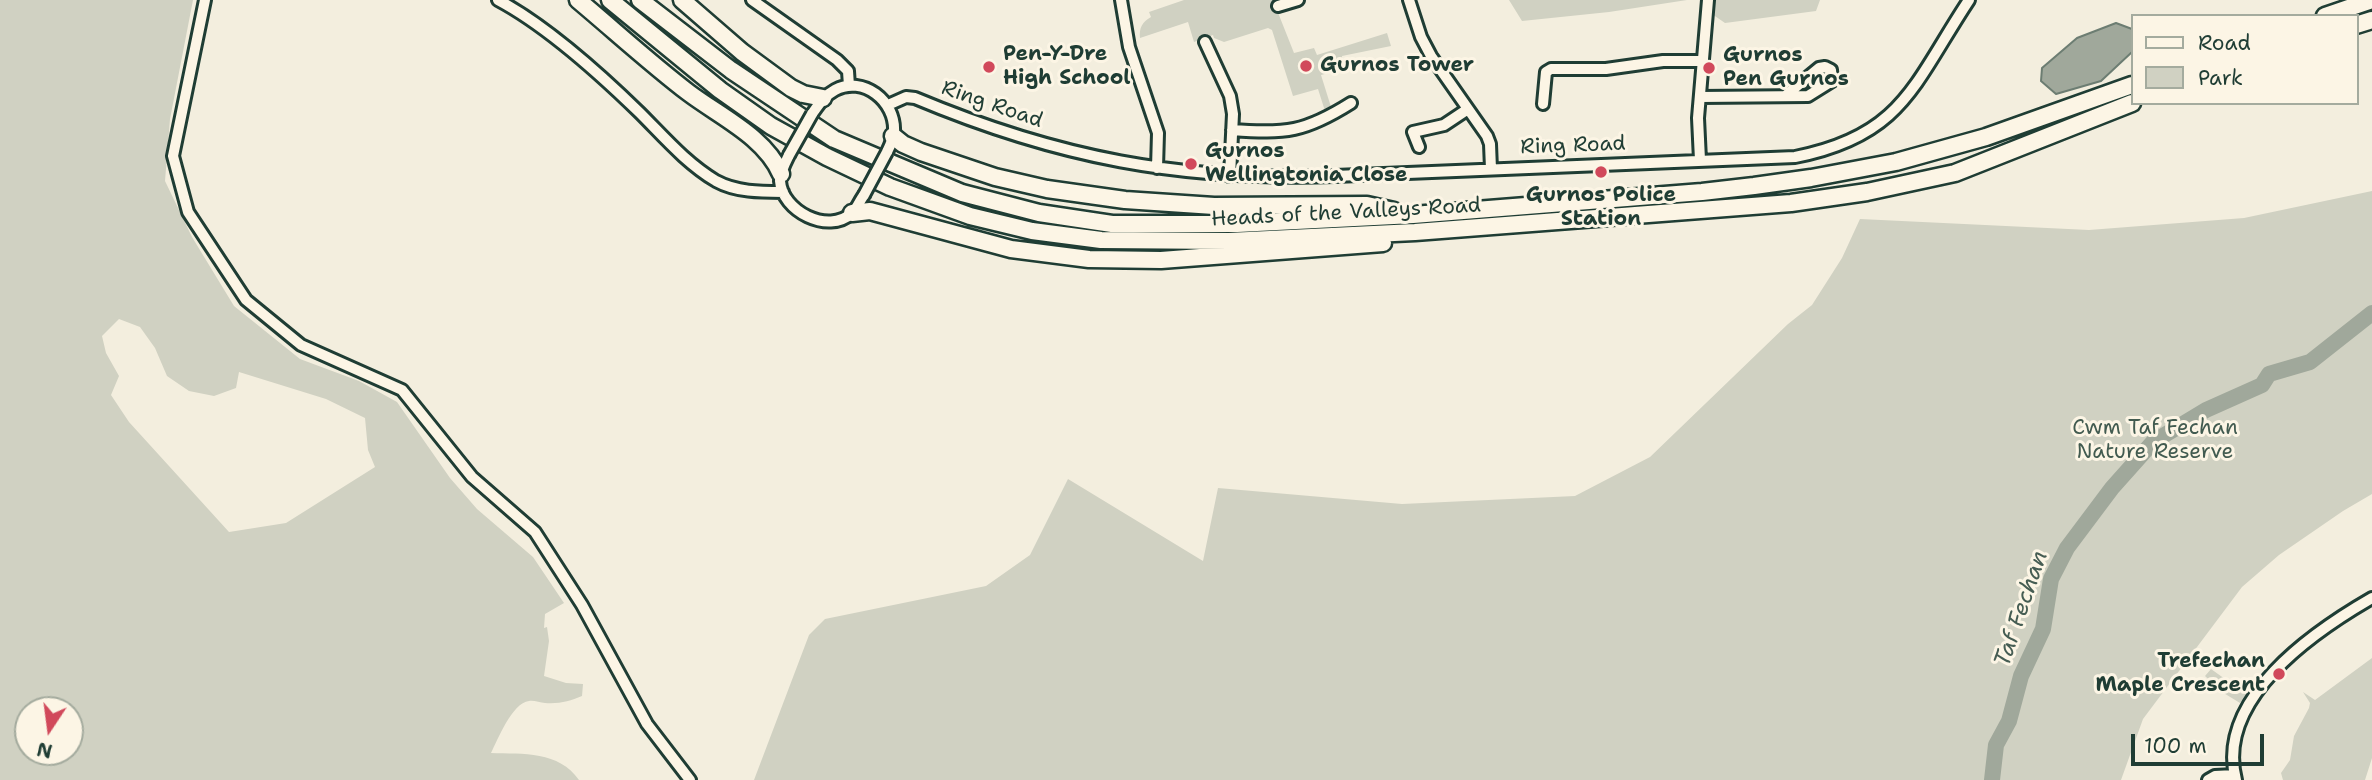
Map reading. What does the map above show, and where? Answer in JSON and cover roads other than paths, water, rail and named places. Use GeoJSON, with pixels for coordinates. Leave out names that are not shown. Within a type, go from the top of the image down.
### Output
{"type":"FeatureCollection","features":[{"type":"Feature","properties":{"kind":"highway"},"geometry":{"type":"LineString","coordinates":[[578,0],[689,93],[763,147],[775,159],[781,174]]}},
{"type":"Feature","properties":{"kind":"highway","name":"Heads of the Valleys Road"},"geometry":{"type":"LineString","coordinates":[[610,0],[720,90],[771,126],[827,157],[890,187],[970,216],[1032,232],[1101,240],[1229,241],[1702,192],[1811,178],[1896,162],[1986,137],[2130,86]]}},
{"type":"Feature","properties":{"kind":"highway","name":"Heads of the Valleys Road"},"geometry":{"type":"LineString","coordinates":[[640,0],[731,70],[834,139],[962,193],[1039,213],[1112,224],[1414,223],[1756,206],[1867,192],[1955,173],[2130,104]]}},
{"type":"Feature","properties":{"kind":"highway"},"geometry":{"type":"LineString","coordinates":[[682,0],[742,52],[791,88],[803,94],[823,98]]}},
{"type":"Feature","properties":{"kind":"highway"},"geometry":{"type":"LineString","coordinates":[[2331,14],[2372,0]]}},
{"type":"Feature","properties":{"kind":"highway"},"geometry":{"type":"LineString","coordinates":[[893,136],[920,152],[995,177],[1047,189],[1125,200],[1214,206],[1367,205],[1414,223]]}},
{"type":"Feature","properties":{"kind":"highway"},"geometry":{"type":"LineString","coordinates":[[852,213],[870,211],[1011,249],[1089,259],[1161,260],[1381,244],[1414,223]]}},
{"type":"Feature","properties":{"kind":"street"},"geometry":{"type":"LineString","coordinates":[[205,0],[173,156],[188,212],[246,300],[301,345],[402,390],[472,477],[534,532],[582,605],[647,724],[690,780]]}},
{"type":"Feature","properties":{"kind":"street"},"geometry":{"type":"LineString","coordinates":[[498,0],[519,11],[589,68],[639,112],[682,157],[717,182],[748,192],[783,192]]}},
{"type":"Feature","properties":{"kind":"street"},"geometry":{"type":"LineString","coordinates":[[752,0],[836,60],[848,71],[849,86]]}},
{"type":"Feature","properties":{"kind":"street"},"geometry":{"type":"LineString","coordinates":[[1121,0],[1129,47],[1157,133],[1157,168]]}},
{"type":"Feature","properties":{"kind":"street"},"geometry":{"type":"LineString","coordinates":[[1278,6],[1298,0]]}},
{"type":"Feature","properties":{"kind":"street"},"geometry":{"type":"LineString","coordinates":[[1409,0],[1421,37],[1431,56],[1487,136],[1491,169]]}},
{"type":"Feature","properties":{"kind":"street"},"geometry":{"type":"LineString","coordinates":[[1700,160],[1698,118],[1707,0]]}},
{"type":"Feature","properties":{"kind":"street","name":"Ring Road"},"geometry":{"type":"LineString","coordinates":[[888,105],[906,97],[915,98],[1000,131],[1084,155],[1157,168],[1230,176],[1275,178],[1794,157],[1821,152],[1865,134],[1904,101],[1966,1]]}},
{"type":"Feature","properties":{"kind":"street"},"geometry":{"type":"LineString","coordinates":[[1205,42],[1230,96],[1233,114],[1230,176]]}},
{"type":"Feature","properties":{"kind":"street"},"geometry":{"type":"LineString","coordinates":[[1543,104],[1544,78],[1546,72],[1551,69],[1606,69],[1663,61],[1703,61]]}},
{"type":"Feature","properties":{"kind":"street"},"geometry":{"type":"LineString","coordinates":[[849,86],[869,89],[881,97],[892,116],[893,136],[887,152],[852,213],[840,220],[818,220],[803,215],[783,192],[781,174],[789,155],[823,98],[836,89],[849,86]]}},
{"type":"Feature","properties":{"kind":"street"},"geometry":{"type":"LineString","coordinates":[[1700,97],[1785,96]]}},
{"type":"Feature","properties":{"kind":"street"},"geometry":{"type":"LineString","coordinates":[[1232,130],[1272,133],[1291,131],[1325,120],[1352,103]]}},
{"type":"Feature","properties":{"kind":"street"},"geometry":{"type":"LineString","coordinates":[[1419,147],[1413,132],[1444,125],[1468,109]]}},
{"type":"Feature","properties":{"kind":"street"},"geometry":{"type":"LineString","coordinates":[[2208,780],[2215,776],[2235,777],[2236,739],[2240,724],[2246,708],[2260,688],[2285,661],[2324,628],[2372,598]]}},
{"type":"Feature","properties":{"kind":"waterway","name":"Taf Fechan"},"geometry":{"type":"LineString","coordinates":[[1992,780],[1996,745],[2009,721],[2021,676],[2043,629],[2051,579],[2067,548],[2112,488],[2153,442],[2206,410],[2262,385],[2269,374],[2310,362],[2372,313]]}},
{"type":"Feature","properties":{"kind":"place","name":"Gurnos Tower"},"geometry":{"type":"Point","coordinates":[1306,66]}},
{"type":"Feature","properties":{"kind":"place","name":"Pen-Y-Dre High School"},"geometry":{"type":"Point","coordinates":[989,67]}},
{"type":"Feature","properties":{"kind":"place","name":"Gurnos Pen Gurnos"},"geometry":{"type":"Point","coordinates":[1709,68]}},
{"type":"Feature","properties":{"kind":"place","name":"Gurnos Wellingtonia Close"},"geometry":{"type":"Point","coordinates":[1191,164]}},
{"type":"Feature","properties":{"kind":"place","name":"Gurnos Police Station"},"geometry":{"type":"Point","coordinates":[1601,172]}},
{"type":"Feature","properties":{"kind":"place","name":"Trefechan Maple Crescent"},"geometry":{"type":"Point","coordinates":[2279,674]}},
{"type":"Feature","properties":{"kind":"park label","name":"Cwm Taf Fechan Nature Reserve"},"geometry":{"type":"Point","coordinates":[2155,441]}}]}
